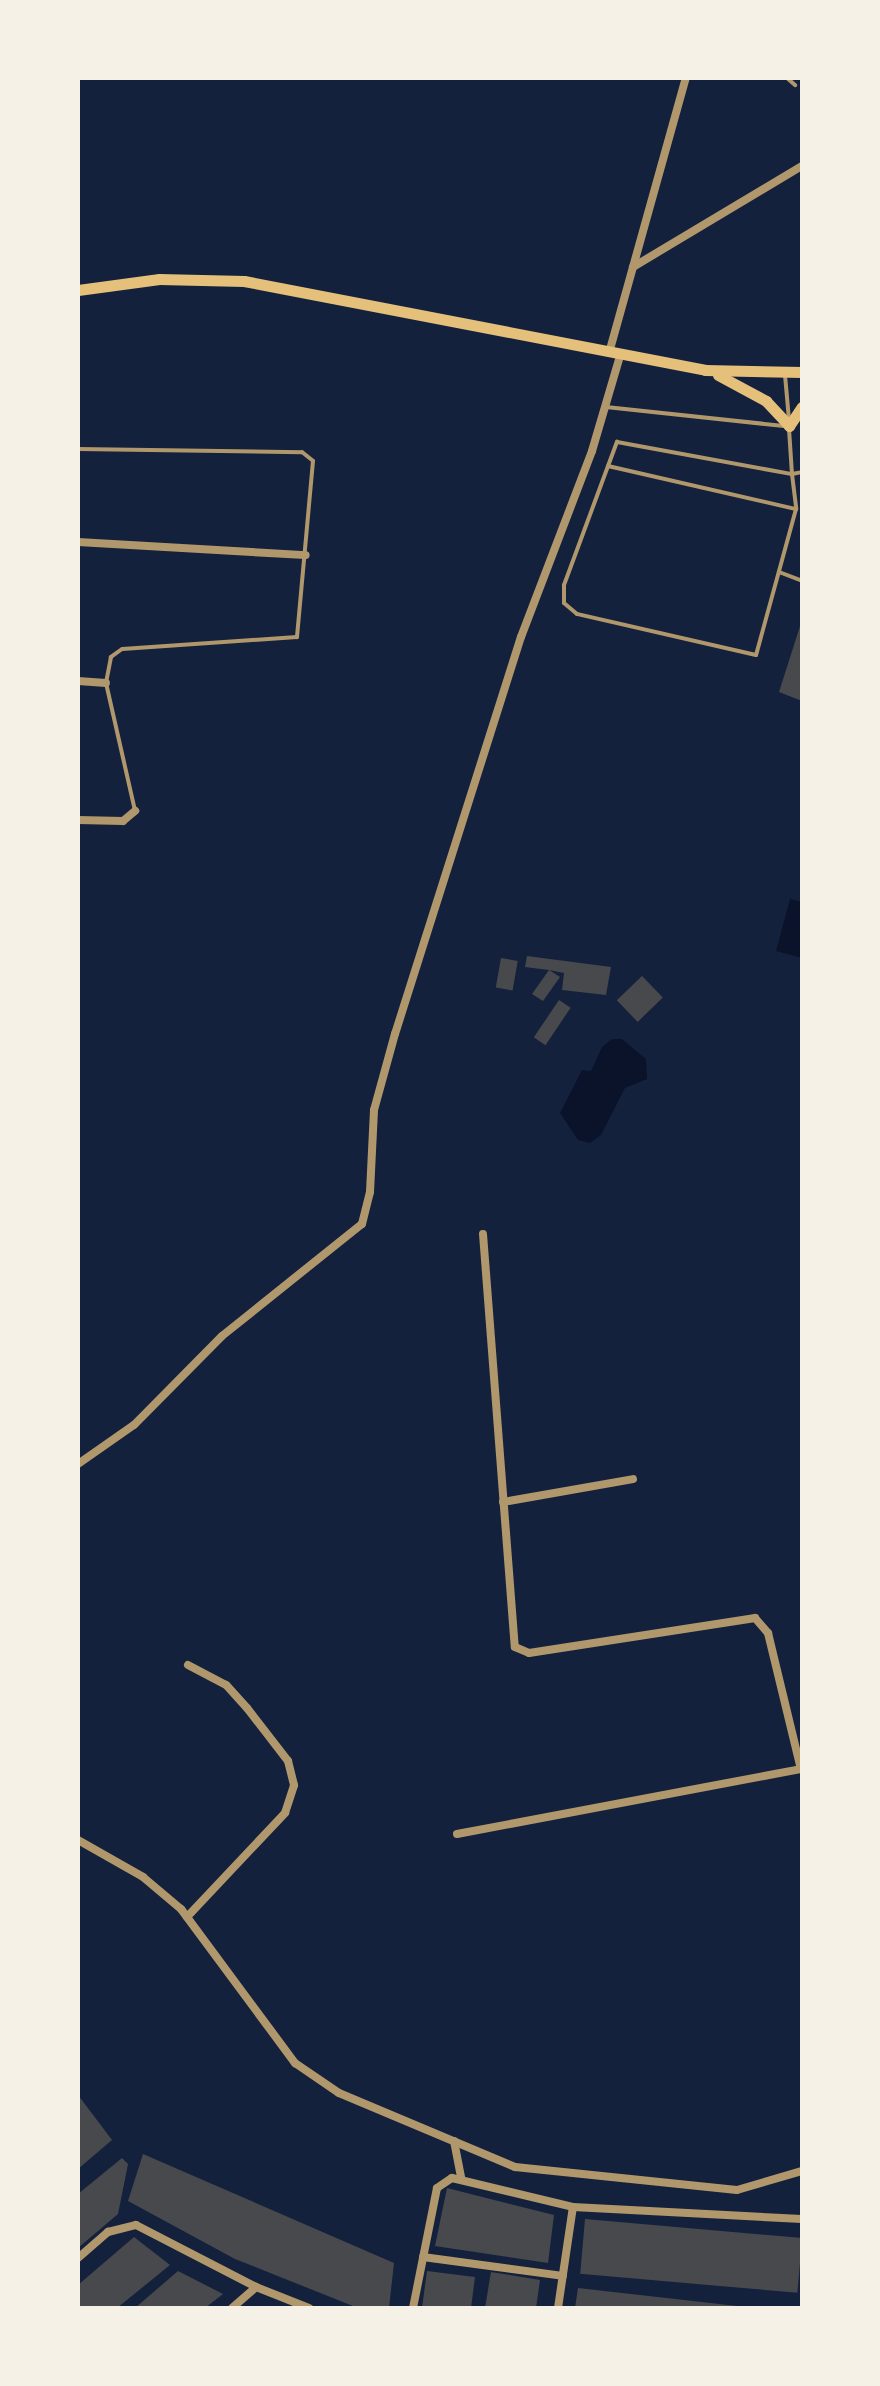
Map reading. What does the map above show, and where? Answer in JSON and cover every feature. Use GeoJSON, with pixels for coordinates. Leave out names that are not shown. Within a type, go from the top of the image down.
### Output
{"type":"FeatureCollection","features":[{"type":"Feature","properties":{"kind":"main road"},"geometry":{"type":"LineString","coordinates":[[78,290],[159,279],[244,281],[705,370],[785,375],[802,372]]}},
{"type":"Feature","properties":{"kind":"main road"},"geometry":{"type":"LineString","coordinates":[[705,370],[749,389],[789,426],[802,407]]}},
{"type":"Feature","properties":{"kind":"street"},"geometry":{"type":"LineString","coordinates":[[78,1464],[134,1425],[222,1336],[362,1224],[370,1192],[374,1110],[395,1034],[521,637],[606,407],[633,267],[686,78]]}},
{"type":"Feature","properties":{"kind":"street"},"geometry":{"type":"LineString","coordinates":[[633,267],[802,166]]}},
{"type":"Feature","properties":{"kind":"street"},"geometry":{"type":"LineString","coordinates":[[78,542],[306,555]]}},
{"type":"Feature","properties":{"kind":"street"},"geometry":{"type":"LineString","coordinates":[[78,681],[106,683]]}},
{"type":"Feature","properties":{"kind":"street"},"geometry":{"type":"LineString","coordinates":[[78,820],[123,821],[135,811]]}},
{"type":"Feature","properties":{"kind":"street"},"geometry":{"type":"LineString","coordinates":[[457,1834],[801,1769],[768,1633],[755,1618],[529,1653],[516,1649],[483,1234]]}},
{"type":"Feature","properties":{"kind":"street"},"geometry":{"type":"LineString","coordinates":[[503,1502],[633,1479]]}},
{"type":"Feature","properties":{"kind":"street"},"geometry":{"type":"LineString","coordinates":[[187,1917],[285,1813],[294,1785],[288,1761],[247,1708],[226,1685],[188,1665]]}},
{"type":"Feature","properties":{"kind":"street"},"geometry":{"type":"LineString","coordinates":[[78,1840],[143,1877],[187,1917],[295,2063],[339,2093],[515,2167],[737,2190],[802,2171]]}},
{"type":"Feature","properties":{"kind":"street"},"geometry":{"type":"LineString","coordinates":[[454,2141],[461,2178]]}},
{"type":"Feature","properties":{"kind":"street"},"geometry":{"type":"LineString","coordinates":[[413,2308],[437,2188],[444,2180],[461,2178],[573,2207],[802,2219]]}},
{"type":"Feature","properties":{"kind":"street"},"geometry":{"type":"LineString","coordinates":[[558,2308],[573,2207]]}},
{"type":"Feature","properties":{"kind":"street"},"geometry":{"type":"LineString","coordinates":[[78,2258],[108,2232],[136,2225],[256,2287],[309,2308]]}},
{"type":"Feature","properties":{"kind":"street"},"geometry":{"type":"LineString","coordinates":[[423,2257],[563,2276]]}},
{"type":"Feature","properties":{"kind":"street"},"geometry":{"type":"LineString","coordinates":[[232,2308],[256,2287]]}},
{"type":"Feature","properties":{"kind":"lane"},"geometry":{"type":"LineString","coordinates":[[787,78],[795,85]]}},
{"type":"Feature","properties":{"kind":"lane"},"geometry":{"type":"LineString","coordinates":[[785,375],[792,474],[796,509],[756,655],[577,614],[564,603],[564,585],[617,442],[792,474],[802,472]]}},
{"type":"Feature","properties":{"kind":"lane"},"geometry":{"type":"LineString","coordinates":[[606,407],[789,426],[802,423]]}},
{"type":"Feature","properties":{"kind":"lane"},"geometry":{"type":"LineString","coordinates":[[78,449],[309,455],[313,461],[297,637],[122,649],[111,657],[106,683],[135,811]]}},
{"type":"Feature","properties":{"kind":"lane"},"geometry":{"type":"LineString","coordinates":[[608,466],[796,509]]}},
{"type":"Feature","properties":{"kind":"lane"},"geometry":{"type":"LineString","coordinates":[[779,572],[802,581]]}},
{"type":"Feature","properties":{"kind":"water"},"geometry":{"type":"Polygon","coordinates":[[[790,899],[802,902],[802,958],[776,951],[790,899]]]}},
{"type":"Feature","properties":{"kind":"water"},"geometry":{"type":"Polygon","coordinates":[[[612,1039],[622,1039],[646,1059],[647,1079],[625,1088],[601,1135],[590,1143],[578,1140],[560,1113],[582,1070],[591,1071],[602,1047],[612,1039]]]}},
{"type":"Feature","properties":{"kind":"building"},"geometry":{"type":"Polygon","coordinates":[[[802,623],[802,701],[779,692],[802,623]]]}},
{"type":"Feature","properties":{"kind":"building"},"geometry":{"type":"Polygon","coordinates":[[[527,956],[611,967],[606,995],[562,990],[564,973],[525,967],[527,956]]]}},
{"type":"Feature","properties":{"kind":"building"},"geometry":{"type":"Polygon","coordinates":[[[501,958],[518,961],[513,990],[496,988],[501,958]]]}},
{"type":"Feature","properties":{"kind":"building"},"geometry":{"type":"Polygon","coordinates":[[[549,970],[560,977],[543,1001],[532,994],[549,970]]]}},
{"type":"Feature","properties":{"kind":"building"},"geometry":{"type":"Polygon","coordinates":[[[642,976],[663,998],[638,1022],[617,1000],[642,976]]]}},
{"type":"Feature","properties":{"kind":"building"},"geometry":{"type":"Polygon","coordinates":[[[559,1000],[571,1008],[545,1045],[534,1037],[559,1000]]]}},
{"type":"Feature","properties":{"kind":"building"},"geometry":{"type":"Polygon","coordinates":[[[78,2095],[112,2140],[78,2169],[78,2095]]]}},
{"type":"Feature","properties":{"kind":"building"},"geometry":{"type":"Polygon","coordinates":[[[143,2154],[394,2263],[389,2308],[358,2308],[235,2259],[128,2201],[143,2154]]]}},
{"type":"Feature","properties":{"kind":"building"},"geometry":{"type":"Polygon","coordinates":[[[122,2158],[128,2164],[118,2214],[78,2248],[78,2194],[122,2158]]]}},
{"type":"Feature","properties":{"kind":"building"},"geometry":{"type":"Polygon","coordinates":[[[447,2188],[554,2215],[548,2263],[435,2246],[447,2188]]]}},
{"type":"Feature","properties":{"kind":"building"},"geometry":{"type":"Polygon","coordinates":[[[585,2219],[802,2238],[797,2293],[580,2274],[585,2219]]]}},
{"type":"Feature","properties":{"kind":"building"},"geometry":{"type":"Polygon","coordinates":[[[134,2237],[170,2265],[117,2308],[78,2308],[78,2285],[134,2237]]]}},
{"type":"Feature","properties":{"kind":"building"},"geometry":{"type":"Polygon","coordinates":[[[178,2271],[223,2294],[205,2308],[135,2308],[178,2271]]]}},
{"type":"Feature","properties":{"kind":"building"},"geometry":{"type":"Polygon","coordinates":[[[427,2271],[475,2277],[471,2308],[422,2308],[427,2271]]]}},
{"type":"Feature","properties":{"kind":"building"},"geometry":{"type":"Polygon","coordinates":[[[491,2272],[540,2280],[536,2308],[485,2308],[491,2272]]]}},
{"type":"Feature","properties":{"kind":"building"},"geometry":{"type":"Polygon","coordinates":[[[578,2288],[737,2306],[737,2308],[575,2308],[578,2288]]]}}]}
